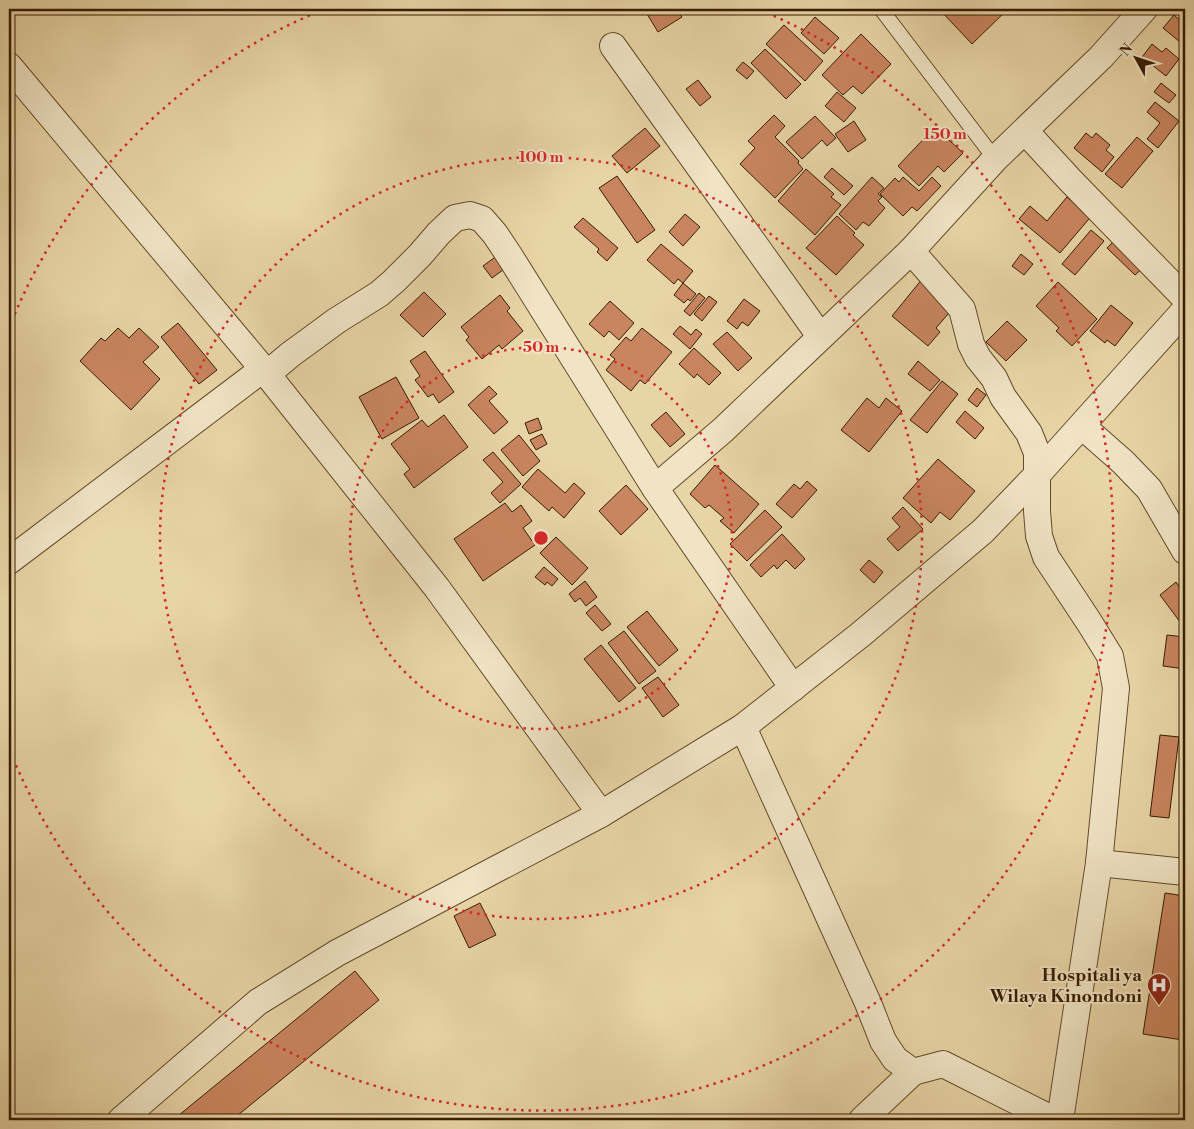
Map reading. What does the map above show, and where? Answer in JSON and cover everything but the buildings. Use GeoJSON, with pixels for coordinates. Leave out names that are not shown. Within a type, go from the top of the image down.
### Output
{"type":"FeatureCollection","features":[{"type":"Feature","properties":{"kind":"street"},"geometry":{"type":"LineString","coordinates":[[655,488],[723,430],[911,251],[995,159],[1101,57],[1144,9]]}},
{"type":"Feature","properties":{"kind":"street"},"geometry":{"type":"LineString","coordinates":[[613,46],[820,336]]}},
{"type":"Feature","properties":{"kind":"street"},"geometry":{"type":"LineString","coordinates":[[9,66],[265,372],[437,588],[602,814]]}},
{"type":"Feature","properties":{"kind":"street"},"geometry":{"type":"LineString","coordinates":[[1025,131],[1185,298]]}},
{"type":"Feature","properties":{"kind":"street"},"geometry":{"type":"LineString","coordinates":[[9,561],[320,332],[379,294],[455,218],[470,215],[482,219],[500,241],[655,488],[793,688]]}},
{"type":"Feature","properties":{"kind":"street"},"geometry":{"type":"LineString","coordinates":[[911,251],[962,309],[971,344],[978,358],[994,378],[1003,397],[1029,434],[1038,453],[1036,476],[1039,536],[1046,557],[1110,656],[1116,688],[1099,863],[1060,1120]]}},
{"type":"Feature","properties":{"kind":"street"},"geometry":{"type":"LineString","coordinates":[[121,1120],[258,1002],[337,953],[602,814],[743,727],[860,635],[983,530],[1082,426],[1185,310]]}},
{"type":"Feature","properties":{"kind":"street"},"geometry":{"type":"LineString","coordinates":[[1082,426],[1123,462],[1149,489],[1185,550]]}},
{"type":"Feature","properties":{"kind":"street"},"geometry":{"type":"LineString","coordinates":[[743,727],[884,1041],[894,1059],[913,1072]]}},
{"type":"Feature","properties":{"kind":"street"},"geometry":{"type":"LineString","coordinates":[[1099,863],[1185,872]]}},
{"type":"Feature","properties":{"kind":"street"},"geometry":{"type":"LineString","coordinates":[[862,1120],[913,1072],[944,1064],[1054,1120]]}},
{"type":"Feature","properties":{"kind":"lane"},"geometry":{"type":"LineString","coordinates":[[881,9],[995,159]]}},
{"type":"Feature","properties":{"kind":"place","name":"Hospitali ya Wilaya Kinondoni"},"geometry":{"type":"Point","coordinates":[1159,1006]}}]}
